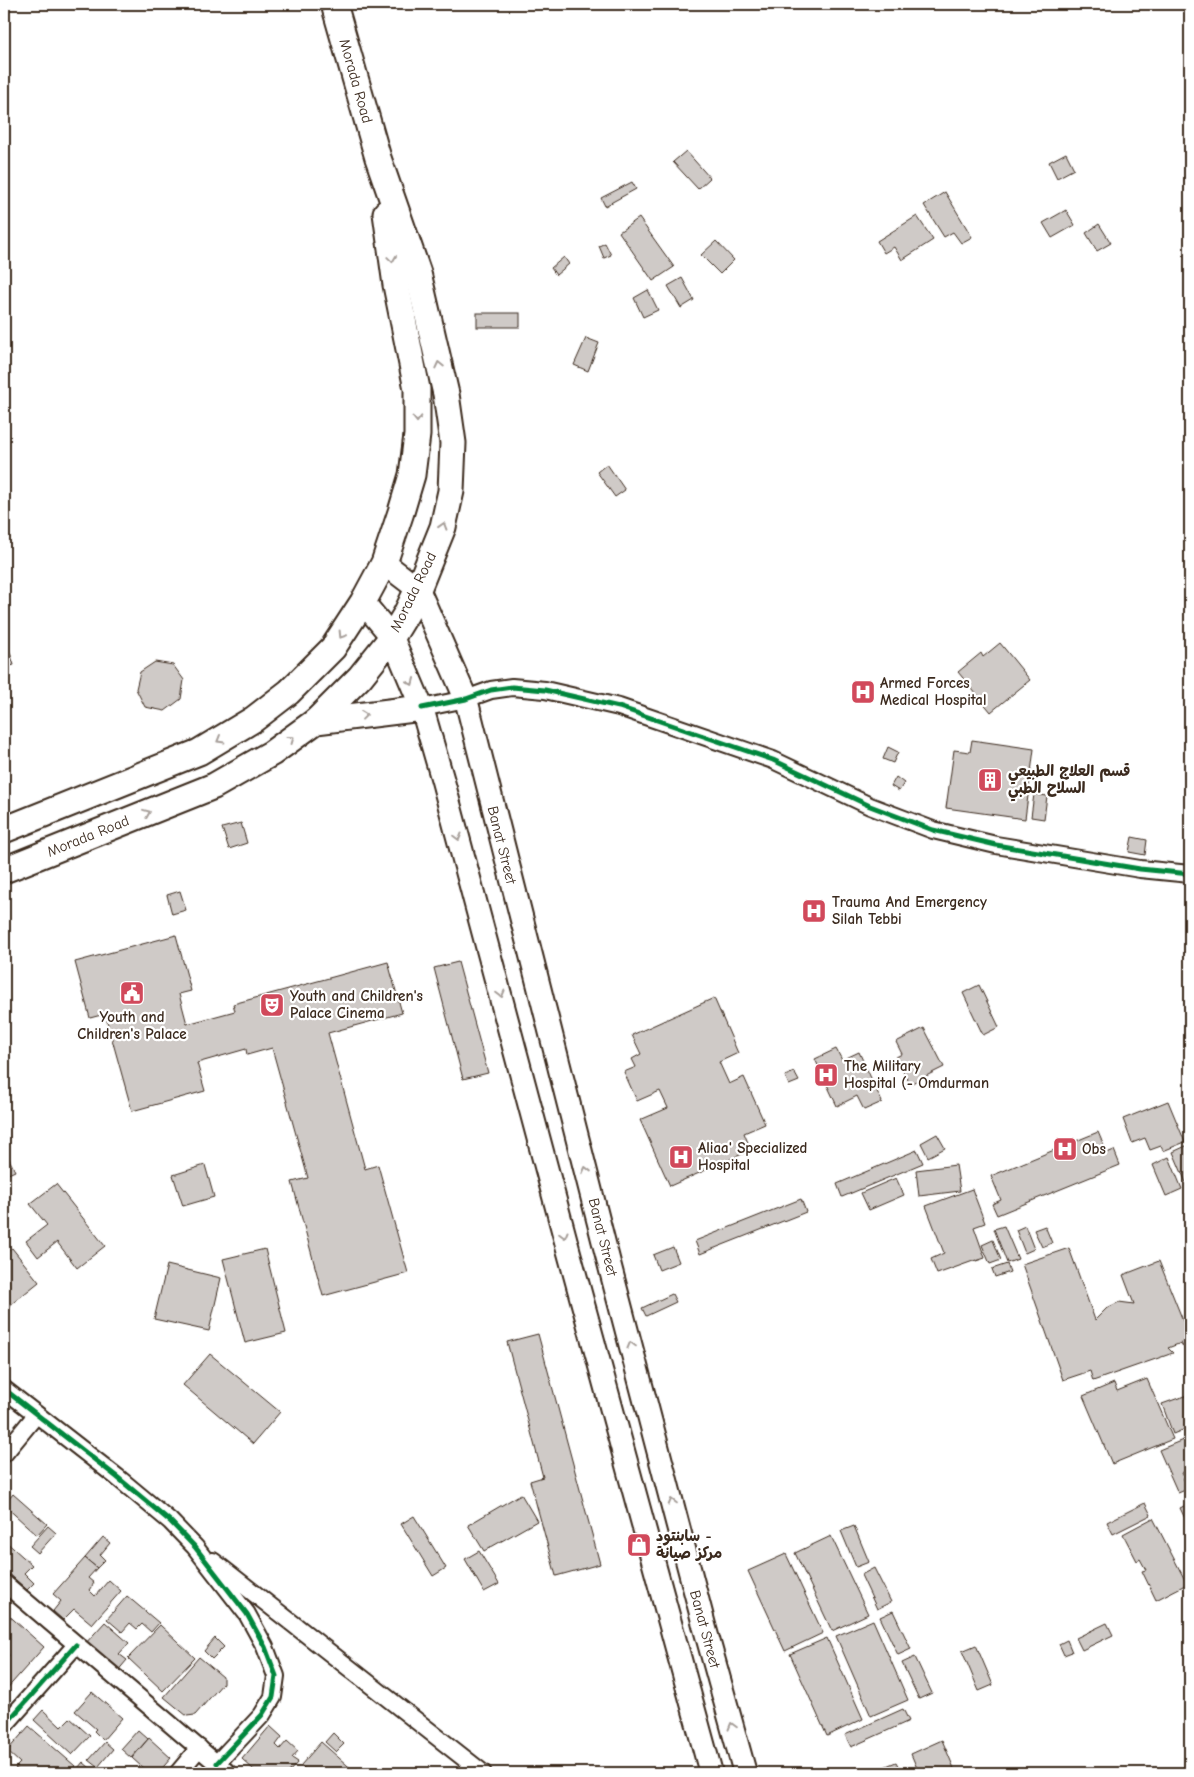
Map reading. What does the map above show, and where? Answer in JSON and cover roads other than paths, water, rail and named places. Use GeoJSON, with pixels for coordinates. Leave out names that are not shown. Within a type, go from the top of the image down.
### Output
{"type":"FeatureCollection","features":[{"type":"Feature","properties":{"kind":"main road","name":"Morada Road"},"geometry":{"type":"LineString","coordinates":[[4,870],[214,786],[272,753],[316,721],[360,677],[392,636],[406,614],[418,589],[443,527],[451,492],[453,443],[446,394],[418,273],[378,158],[334,4]]}},
{"type":"Feature","properties":{"kind":"main road","name":"Morada Road"},"geometry":{"type":"LineString","coordinates":[[4,830],[199,752],[254,719],[289,692],[333,648],[363,602],[384,563],[402,512],[412,474],[417,435],[417,389],[396,285],[378,158]]}},
{"type":"Feature","properties":{"kind":"main road","name":"Banat Street"},"geometry":{"type":"LineString","coordinates":[[384,563],[418,589],[466,699],[612,1272],[704,1625],[745,1773]]}},
{"type":"Feature","properties":{"kind":"main road"},"geometry":{"type":"LineString","coordinates":[[363,602],[392,636],[422,708],[446,790],[573,1268],[711,1773]]}},
{"type":"Feature","properties":{"kind":"main road"},"geometry":{"type":"LineString","coordinates":[[316,721],[422,708]]}},
{"type":"Feature","properties":{"kind":"street"},"geometry":{"type":"LineString","coordinates":[[422,708],[466,699],[492,690],[512,687],[545,690],[619,707],[773,760],[870,806],[933,830],[996,845],[1140,869],[1190,874]]}},
{"type":"Feature","properties":{"kind":"street"},"geometry":{"type":"LineString","coordinates":[[4,1389],[125,1483],[170,1521],[196,1548],[247,1614],[265,1647],[276,1676],[273,1697],[222,1768],[4,1583]]}},
{"type":"Feature","properties":{"kind":"street"},"geometry":{"type":"LineString","coordinates":[[4,1454],[36,1415]]}},
{"type":"Feature","properties":{"kind":"street"},"geometry":{"type":"LineString","coordinates":[[196,1548],[483,1773]]}},
{"type":"Feature","properties":{"kind":"street"},"geometry":{"type":"LineString","coordinates":[[4,1726],[76,1644]]}},
{"type":"Feature","properties":{"kind":"street"},"geometry":{"type":"LineString","coordinates":[[178,1773],[199,1748]]}},
{"type":"Feature","properties":{"kind":"place","name":"Armed Forces Medical Hospital"},"geometry":{"type":"Point","coordinates":[863,692]}},
{"type":"Feature","properties":{"kind":"place","name":"قسم العلاج الطبيعي السلاح الطبي"},"geometry":{"type":"Point","coordinates":[990,780]}},
{"type":"Feature","properties":{"kind":"place","name":"Trauma And Emergency Silah Tebbi"},"geometry":{"type":"Point","coordinates":[814,911]}},
{"type":"Feature","properties":{"kind":"place","name":"Youth and Children's Palace"},"geometry":{"type":"Point","coordinates":[132,993]}},
{"type":"Feature","properties":{"kind":"place","name":"Youth and Children's Palace Cinema"},"geometry":{"type":"Point","coordinates":[272,1005]}},
{"type":"Feature","properties":{"kind":"place","name":"The Military Hospital (- Omdurman"},"geometry":{"type":"Point","coordinates":[826,1075]}},
{"type":"Feature","properties":{"kind":"place","name":"Obs"},"geometry":{"type":"Point","coordinates":[1065,1149]}},
{"type":"Feature","properties":{"kind":"place","name":"Aliaa' Specialized Hospital"},"geometry":{"type":"Point","coordinates":[681,1157]}},
{"type":"Feature","properties":{"kind":"place","name":"سابنتود - مركز صيانة"},"geometry":{"type":"Point","coordinates":[639,1545]}}]}
